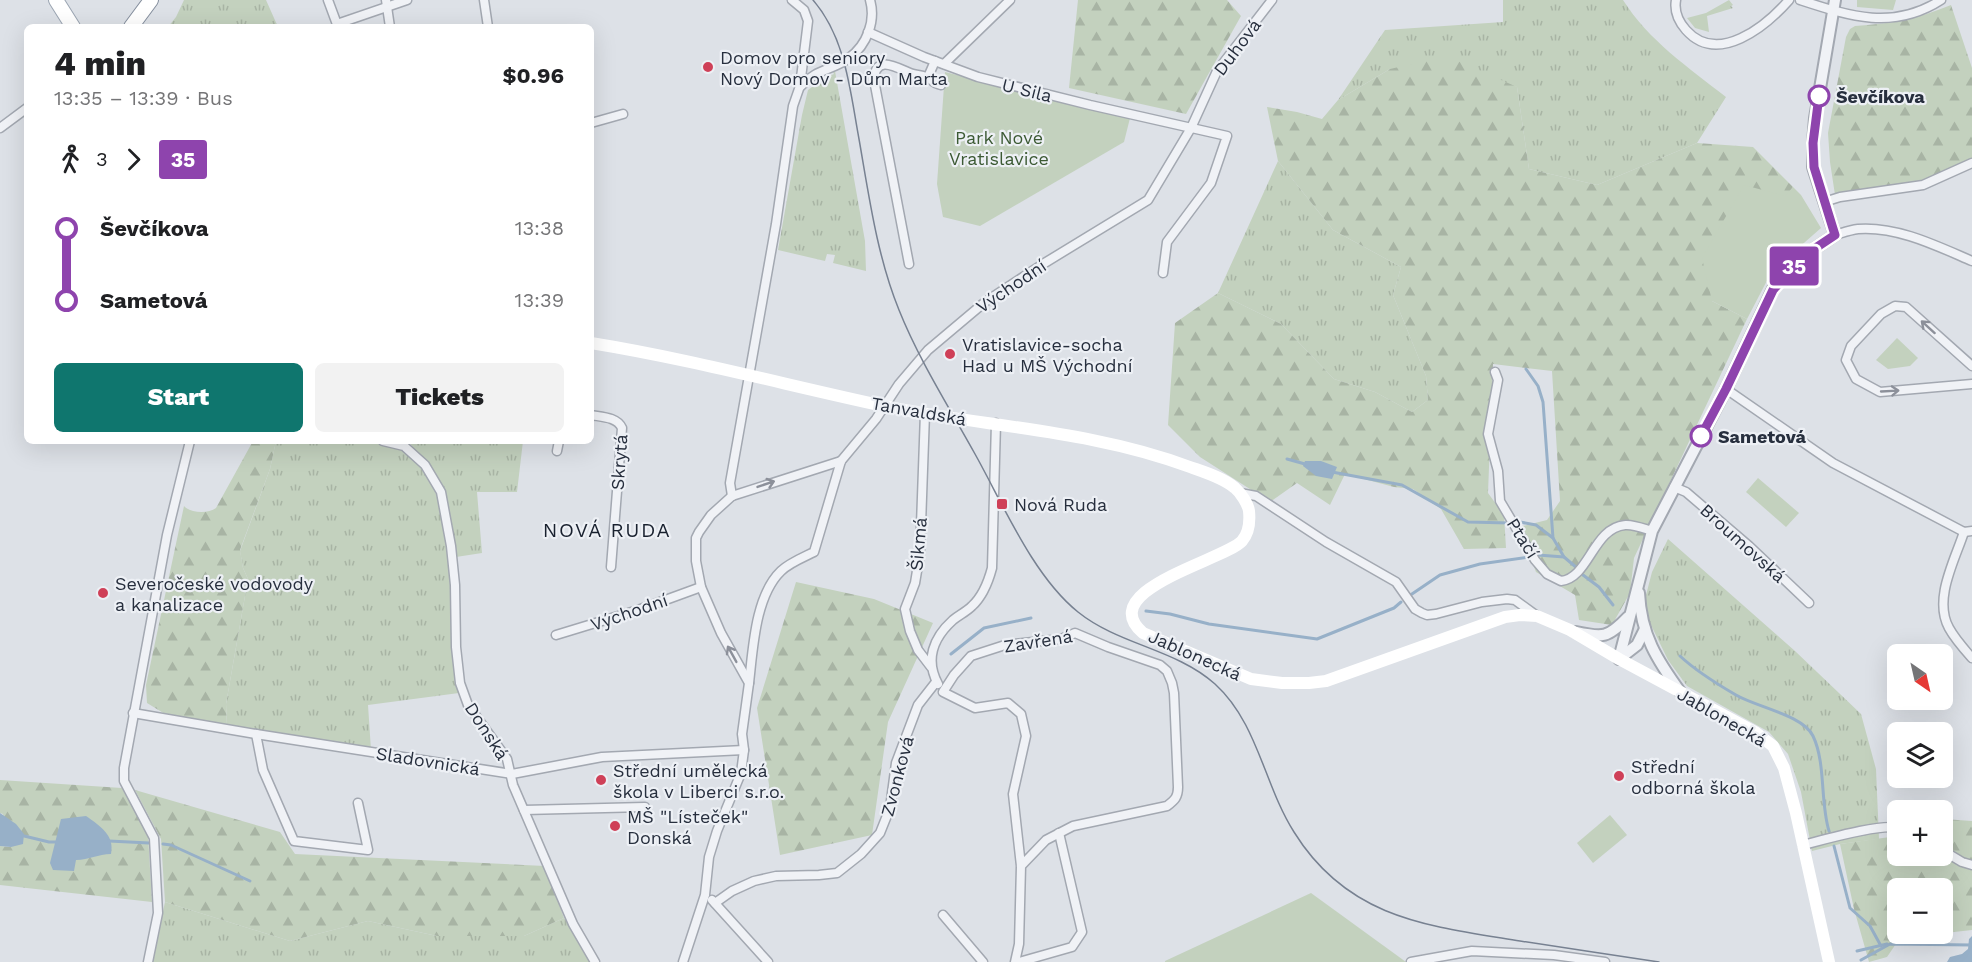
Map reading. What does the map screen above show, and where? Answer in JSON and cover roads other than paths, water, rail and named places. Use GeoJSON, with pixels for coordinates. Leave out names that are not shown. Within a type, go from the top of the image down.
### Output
{"type":"FeatureCollection","features":[{"type":"Feature","properties":{"kind":"main road"},"geometry":{"type":"LineString","coordinates":[[56,0],[71,24]]}},
{"type":"Feature","properties":{"kind":"main road"},"geometry":{"type":"LineString","coordinates":[[133,24],[151,0]]}},
{"type":"Feature","properties":{"kind":"main road","name":"Tanvaldská"},"geometry":{"type":"LineString","coordinates":[[594,344],[644,352],[885,406],[1083,438],[1140,450],[1200,471],[1232,485],[1240,493]]}},
{"type":"Feature","properties":{"kind":"main road","name":"Jablonecká"},"geometry":{"type":"LineString","coordinates":[[1240,493],[1249,509],[1247,533],[1241,542],[1231,549],[1182,570],[1142,595],[1132,614],[1136,626],[1143,633],[1251,679],[1282,683],[1309,683],[1326,681],[1505,617],[1537,616],[1570,630],[1755,732],[1773,746],[1784,768],[1829,962]]}},
{"type":"Feature","properties":{"kind":"street"},"geometry":{"type":"LineString","coordinates":[[328,0],[336,24]]}},
{"type":"Feature","properties":{"kind":"street"},"geometry":{"type":"LineString","coordinates":[[342,24],[387,4],[407,0]]}},
{"type":"Feature","properties":{"kind":"street"},"geometry":{"type":"LineString","coordinates":[[484,0],[488,24]]}},
{"type":"Feature","properties":{"kind":"street"},"geometry":{"type":"LineString","coordinates":[[732,496],[730,483],[776,224],[793,106],[800,86],[808,21],[804,10],[792,0]]}},
{"type":"Feature","properties":{"kind":"street"},"geometry":{"type":"LineString","coordinates":[[800,86],[814,74],[849,58],[857,50],[868,32],[873,12],[870,0]]}},
{"type":"Feature","properties":{"kind":"street"},"geometry":{"type":"LineString","coordinates":[[928,77],[940,62],[1010,0]]}},
{"type":"Feature","properties":{"kind":"street","name":"Duhová"},"geometry":{"type":"LineString","coordinates":[[1191,128],[1217,70],[1272,0]]}},
{"type":"Feature","properties":{"kind":"street"},"geometry":{"type":"LineString","coordinates":[[1676,0],[1675,5],[1683,26],[1699,40],[1712,44],[1728,43],[1753,32],[1765,24],[1789,0]]}},
{"type":"Feature","properties":{"kind":"street"},"geometry":{"type":"LineString","coordinates":[[1800,0],[1833,12],[1879,20],[1912,15],[1941,0]]}},
{"type":"Feature","properties":{"kind":"street"},"geometry":{"type":"LineString","coordinates":[[1835,0],[1815,118],[1813,143],[1814,167],[1835,235]]}},
{"type":"Feature","properties":{"kind":"street"},"geometry":{"type":"LineString","coordinates":[[387,4],[390,24]]}},
{"type":"Feature","properties":{"kind":"street","name":"U Sila"},"geometry":{"type":"LineString","coordinates":[[868,32],[978,77],[1227,136],[1211,183],[1167,242],[1163,273]]}},
{"type":"Feature","properties":{"kind":"street"},"geometry":{"type":"LineString","coordinates":[[909,264],[874,74],[879,67],[887,64],[925,78],[928,77]]}},
{"type":"Feature","properties":{"kind":"street"},"geometry":{"type":"LineString","coordinates":[[928,77],[932,82],[940,85]]}},
{"type":"Feature","properties":{"kind":"street"},"geometry":{"type":"LineString","coordinates":[[0,128],[24,110]]}},
{"type":"Feature","properties":{"kind":"street"},"geometry":{"type":"LineString","coordinates":[[594,122],[623,114]]}},
{"type":"Feature","properties":{"kind":"street","name":"Východní"},"geometry":{"type":"LineString","coordinates":[[683,962],[705,895],[709,856],[741,773],[744,750],[742,734],[755,633],[763,597],[781,570],[814,552],[841,461],[876,419],[899,384],[924,355],[985,302],[1148,200],[1191,128]]}},
{"type":"Feature","properties":{"kind":"street"},"geometry":{"type":"LineString","coordinates":[[1824,202],[1840,197],[1923,185],[1972,163]]}},
{"type":"Feature","properties":{"kind":"street"},"geometry":{"type":"LineString","coordinates":[[1619,659],[1652,531],[1726,389],[1773,290],[1802,257],[1835,235],[1857,229],[1890,231],[1931,244],[1972,261]]}},
{"type":"Feature","properties":{"kind":"street"},"geometry":{"type":"LineString","coordinates":[[1972,366],[1906,307],[1895,306],[1881,314],[1851,346],[1846,360],[1856,379],[1880,392],[1972,384]]}},
{"type":"Feature","properties":{"kind":"street","name":"Ptačí"},"geometry":{"type":"LineString","coordinates":[[1495,372],[1498,380],[1488,434],[1498,471],[1500,501],[1535,560],[1547,574],[1561,581],[1571,578],[1606,532],[1626,524],[1652,531]]}},
{"type":"Feature","properties":{"kind":"street"},"geometry":{"type":"LineString","coordinates":[[1726,389],[1833,462],[1968,531],[1946,584],[1942,610],[1948,628],[1972,658]]}},
{"type":"Feature","properties":{"kind":"street","name":"Šikmá"},"geometry":{"type":"LineString","coordinates":[[926,413],[920,553],[915,583],[905,609],[910,631],[918,650],[931,667]]}},
{"type":"Feature","properties":{"kind":"street","name":"Skrytá"},"geometry":{"type":"LineString","coordinates":[[594,416],[613,419],[620,423],[622,428],[611,567]]}},
{"type":"Feature","properties":{"kind":"street"},"geometry":{"type":"LineString","coordinates":[[996,423],[992,568],[988,583],[972,606],[940,633],[933,648],[931,667],[936,682],[943,692],[975,708],[1008,704],[1020,714],[1026,736],[1013,794],[1021,866],[1020,944],[1017,962],[1072,948],[1082,932],[1059,833]]}},
{"type":"Feature","properties":{"kind":"street"},"geometry":{"type":"LineString","coordinates":[[148,962],[158,913],[154,838],[124,781],[125,758],[167,535],[189,444]]}},
{"type":"Feature","properties":{"kind":"street","name":"Donská"},"geometry":{"type":"LineString","coordinates":[[396,444],[404,446],[425,465],[441,492],[455,585],[456,647],[460,683],[468,705],[507,759],[513,785],[573,924],[595,962]]}},
{"type":"Feature","properties":{"kind":"street"},"geometry":{"type":"LineString","coordinates":[[557,451],[558,444]]}},
{"type":"Feature","properties":{"kind":"street"},"geometry":{"type":"LineString","coordinates":[[749,683],[721,633],[701,587],[696,561],[696,538],[711,515],[732,496],[841,461]]}},
{"type":"Feature","properties":{"kind":"street","name":"Broumovská"},"geometry":{"type":"LineString","coordinates":[[1674,487],[1686,492],[1809,603]]}},
{"type":"Feature","properties":{"kind":"street","name":"Jablonecká"},"geometry":{"type":"LineString","coordinates":[[1240,493],[1256,496],[1326,543],[1396,582],[1415,609],[1422,613],[1436,614],[1482,602],[1507,599],[1515,600],[1537,616]]}},
{"type":"Feature","properties":{"kind":"street"},"geometry":{"type":"LineString","coordinates":[[1639,581],[1640,608],[1645,629],[1659,662],[1682,693]]}},
{"type":"Feature","properties":{"kind":"street","name":"Východní"},"geometry":{"type":"LineString","coordinates":[[556,635],[638,610],[701,587]]}},
{"type":"Feature","properties":{"kind":"street"},"geometry":{"type":"LineString","coordinates":[[1570,630],[1600,637],[1617,629],[1630,614]]}},
{"type":"Feature","properties":{"kind":"street"},"geometry":{"type":"LineString","coordinates":[[1619,659],[1637,645],[1645,629]]}},
{"type":"Feature","properties":{"kind":"street","name":"Zavřená"},"geometry":{"type":"LineString","coordinates":[[943,692],[971,656],[1005,645],[1061,639],[1075,633],[1160,665],[1167,671],[1174,693],[1178,796],[1167,806],[1073,826],[1046,840],[1021,866]]}},
{"type":"Feature","properties":{"kind":"street","name":"Zvonková"},"geometry":{"type":"LineString","coordinates":[[715,903],[732,891],[754,881],[776,876],[837,873],[861,854],[880,832],[890,808],[896,763],[918,705],[936,682]]}},
{"type":"Feature","properties":{"kind":"street","name":"Sladovnická"},"geometry":{"type":"LineString","coordinates":[[134,712],[256,734],[512,774],[602,757],[744,750]]}},
{"type":"Feature","properties":{"kind":"street"},"geometry":{"type":"LineString","coordinates":[[256,734],[263,770],[294,841],[368,850],[358,804]]}},
{"type":"Feature","properties":{"kind":"street"},"geometry":{"type":"LineString","coordinates":[[524,810],[645,807]]}},
{"type":"Feature","properties":{"kind":"street"},"geometry":{"type":"LineString","coordinates":[[1803,844],[1887,828]]}},
{"type":"Feature","properties":{"kind":"street"},"geometry":{"type":"LineString","coordinates":[[1953,857],[1972,866]]}},
{"type":"Feature","properties":{"kind":"street"},"geometry":{"type":"LineString","coordinates":[[705,895],[715,903],[768,962]]}},
{"type":"Feature","properties":{"kind":"street"},"geometry":{"type":"LineString","coordinates":[[943,915],[983,962]]}},
{"type":"Feature","properties":{"kind":"street"},"geometry":{"type":"LineString","coordinates":[[1411,962],[1472,951],[1554,955],[1605,962]]}},
{"type":"Feature","properties":{"kind":"water"},"geometry":{"type":"Polygon","coordinates":[[[1305,461],[1321,461],[1337,467],[1332,479],[1316,476],[1303,466],[1305,461]]]}},
{"type":"Feature","properties":{"kind":"water"},"geometry":{"type":"Polygon","coordinates":[[[0,813],[16,824],[24,834],[23,844],[11,847],[0,846],[0,813]]]}},
{"type":"Feature","properties":{"kind":"water"},"geometry":{"type":"Polygon","coordinates":[[[86,816],[109,836],[111,854],[76,860],[74,871],[53,870],[50,863],[61,819],[86,816]]]}},
{"type":"Feature","properties":{"kind":"water"},"geometry":{"type":"Polygon","coordinates":[[[1972,936],[1972,962],[1947,962],[1950,957],[1962,954],[1968,949],[1969,939],[1972,936]]]}},
{"type":"Feature","properties":{"kind":"waterway"},"geometry":{"type":"LineString","coordinates":[[1526,369],[1538,386],[1543,402],[1553,538]]}},
{"type":"Feature","properties":{"kind":"waterway"},"geometry":{"type":"LineString","coordinates":[[1287,459],[1305,464]]}},
{"type":"Feature","properties":{"kind":"waterway"},"geometry":{"type":"LineString","coordinates":[[1332,472],[1402,485],[1468,522],[1509,523]]}},
{"type":"Feature","properties":{"kind":"waterway"},"geometry":{"type":"LineString","coordinates":[[1520,522],[1536,525],[1553,538],[1564,557]]}},
{"type":"Feature","properties":{"kind":"waterway"},"geometry":{"type":"LineString","coordinates":[[1538,555],[1564,557],[1577,568]]}},
{"type":"Feature","properties":{"kind":"waterway"},"geometry":{"type":"LineString","coordinates":[[1409,596],[1440,575],[1480,564],[1529,557]]}},
{"type":"Feature","properties":{"kind":"waterway"},"geometry":{"type":"LineString","coordinates":[[1583,575],[1599,587],[1613,605]]}},
{"type":"Feature","properties":{"kind":"waterway"},"geometry":{"type":"LineString","coordinates":[[1146,611],[1170,614],[1209,624],[1317,639],[1394,608],[1401,602]]}},
{"type":"Feature","properties":{"kind":"waterway"},"geometry":{"type":"LineString","coordinates":[[951,654],[984,628],[1031,618]]}},
{"type":"Feature","properties":{"kind":"waterway"},"geometry":{"type":"LineString","coordinates":[[1680,656],[1714,682],[1736,695],[1790,717],[1808,729],[1813,736],[1820,758],[1829,831]]}},
{"type":"Feature","properties":{"kind":"waterway"},"geometry":{"type":"LineString","coordinates":[[20,835],[58,842]]}},
{"type":"Feature","properties":{"kind":"waterway"},"geometry":{"type":"LineString","coordinates":[[109,841],[149,843]]}},
{"type":"Feature","properties":{"kind":"waterway"},"geometry":{"type":"LineString","coordinates":[[163,844],[171,845],[250,881]]}},
{"type":"Feature","properties":{"kind":"waterway"},"geometry":{"type":"LineString","coordinates":[[1834,846],[1850,908],[1870,926],[1881,946]]}},
{"type":"Feature","properties":{"kind":"waterway"},"geometry":{"type":"LineString","coordinates":[[1857,951],[1887,944]]}},
{"type":"Feature","properties":{"kind":"waterway"},"geometry":{"type":"LineString","coordinates":[[1861,960],[1890,944],[1972,945]]}},
{"type":"Feature","properties":{"kind":"tram line"},"geometry":{"type":"LineString","coordinates":[[813,0],[833,31],[845,66],[874,226],[899,310],[925,365],[1020,538],[1062,597],[1094,623],[1183,663],[1200,672],[1215,684],[1230,700],[1241,717],[1294,832],[1315,861],[1339,884],[1365,901],[1422,923],[1453,930],[1659,962]]}},
{"type":"Feature","properties":{"kind":"place","name":"Domov pro seniory Nový Domov - Dům Marta"},"geometry":{"type":"Point","coordinates":[708,67]}},
{"type":"Feature","properties":{"kind":"place","name":"Ševčíkova"},"geometry":{"type":"Point","coordinates":[1819,96]}},
{"type":"Feature","properties":{"kind":"place","name":"Vratislavice-socha Had u MŠ Východní"},"geometry":{"type":"Point","coordinates":[950,354]}},
{"type":"Feature","properties":{"kind":"place","name":"Sametová"},"geometry":{"type":"Point","coordinates":[1701,436]}},
{"type":"Feature","properties":{"kind":"place","name":"Nová Ruda"},"geometry":{"type":"Point","coordinates":[1002,504]}},
{"type":"Feature","properties":{"kind":"place","name":"Severočeské vodovody a kanalizace"},"geometry":{"type":"Point","coordinates":[103,593]}},
{"type":"Feature","properties":{"kind":"place","name":"Střední odborná škola"},"geometry":{"type":"Point","coordinates":[1619,776]}},
{"type":"Feature","properties":{"kind":"place","name":"Střední umělecká škola v Liberci s.r.o."},"geometry":{"type":"Point","coordinates":[601,780]}},
{"type":"Feature","properties":{"kind":"place","name":"MŠ \"Lísteček\" Donská"},"geometry":{"type":"Point","coordinates":[615,826]}},
{"type":"Feature","properties":{"kind":"district","name":"NOVÁ RUDA"},"geometry":{"type":"Point","coordinates":[607,530]}},
{"type":"Feature","properties":{"kind":"park label","name":"Park Nové Vratislavice"},"geometry":{"type":"Point","coordinates":[999,147]}}]}
